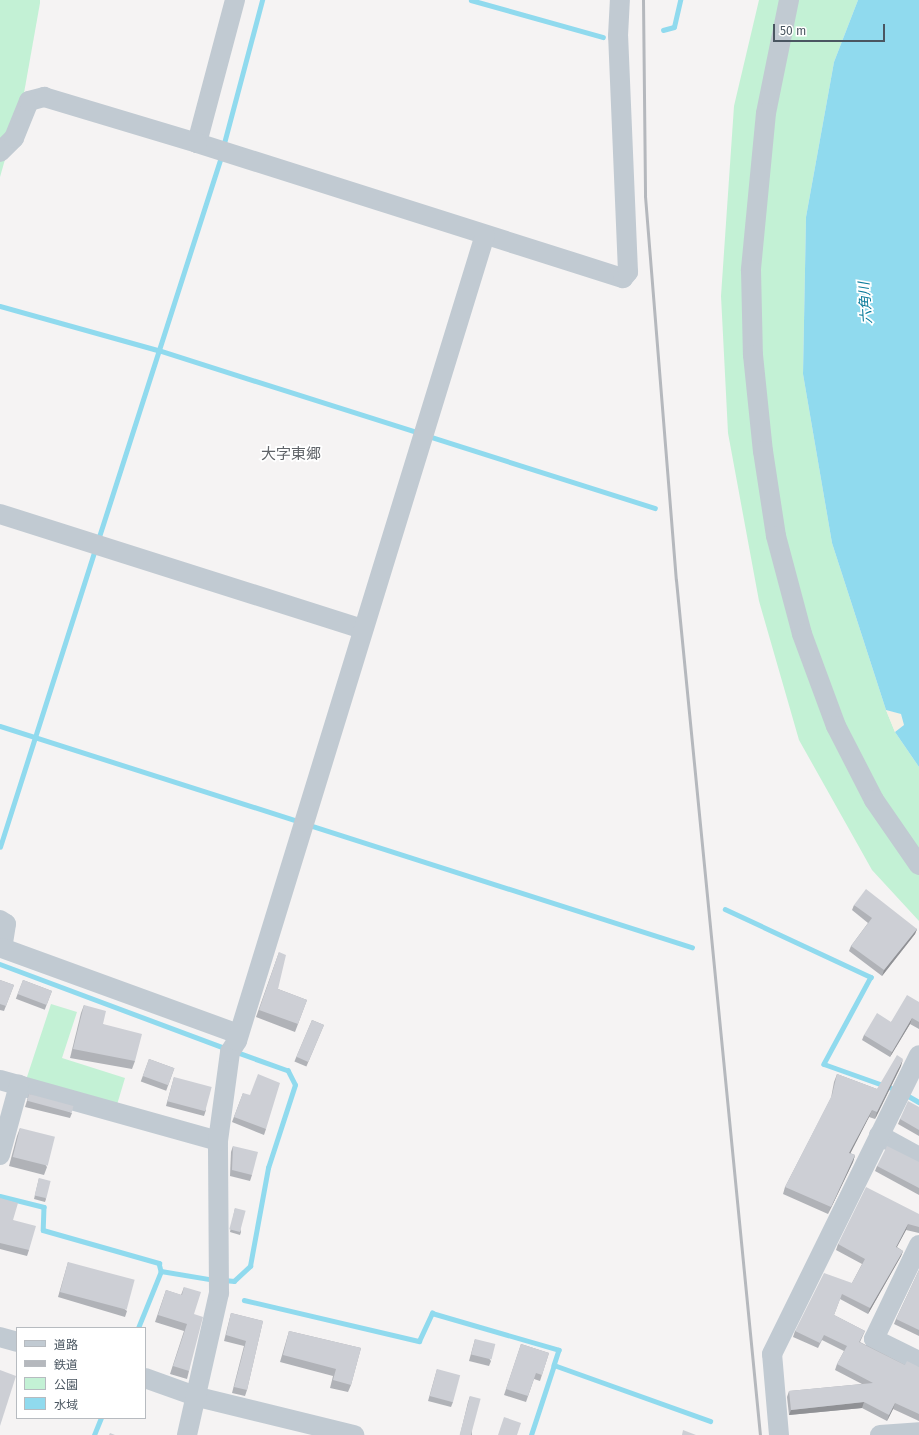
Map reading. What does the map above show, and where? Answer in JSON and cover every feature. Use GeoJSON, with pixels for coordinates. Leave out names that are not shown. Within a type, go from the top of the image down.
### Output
{"type":"FeatureCollection","features":[{"type":"Feature","properties":{"kind":"street"},"geometry":{"type":"LineString","coordinates":[[202,145],[235,0]]}},
{"type":"Feature","properties":{"kind":"street"},"geometry":{"type":"LineString","coordinates":[[0,152],[14,138],[29,101],[44,97],[202,145],[622,278],[628,272],[618,36],[620,0]]}},
{"type":"Feature","properties":{"kind":"street"},"geometry":{"type":"LineString","coordinates":[[789,0],[766,113],[751,270],[753,355],[763,450],[778,544],[802,634],[836,726],[874,800],[919,865]]}},
{"type":"Feature","properties":{"kind":"street"},"geometry":{"type":"LineString","coordinates":[[187,1435],[198,1397],[219,1292],[221,1268],[218,1141],[235,1043],[485,235]]}},
{"type":"Feature","properties":{"kind":"street"},"geometry":{"type":"LineString","coordinates":[[0,514],[363,630]]}},
{"type":"Feature","properties":{"kind":"street"},"geometry":{"type":"LineString","coordinates":[[0,920],[6,924],[2,948],[235,1043]]}},
{"type":"Feature","properties":{"kind":"street"},"geometry":{"type":"LineString","coordinates":[[779,1435],[772,1354],[878,1134],[919,1056]]}},
{"type":"Feature","properties":{"kind":"street"},"geometry":{"type":"LineString","coordinates":[[0,1154],[9,1083],[218,1141]]}},
{"type":"Feature","properties":{"kind":"street"},"geometry":{"type":"LineString","coordinates":[[878,1134],[919,1157]]}},
{"type":"Feature","properties":{"kind":"street"},"geometry":{"type":"LineString","coordinates":[[919,1246],[874,1339],[919,1361]]}},
{"type":"Feature","properties":{"kind":"street"},"geometry":{"type":"LineString","coordinates":[[0,1337],[16,1342]]}},
{"type":"Feature","properties":{"kind":"street"},"geometry":{"type":"LineString","coordinates":[[146,1378],[198,1397],[354,1435]]}},
{"type":"Feature","properties":{"kind":"street"},"geometry":{"type":"LineString","coordinates":[[880,1435],[919,1432]]}},
{"type":"Feature","properties":{"kind":"green space"},"geometry":{"type":"Polygon","coordinates":[[[0,0],[40,0],[40,3],[24,93],[0,177],[0,0]]]}},
{"type":"Feature","properties":{"kind":"green space"},"geometry":{"type":"Polygon","coordinates":[[[759,0],[858,0],[834,62],[806,217],[803,374],[832,543],[886,710],[895,732],[919,767],[919,921],[872,870],[799,740],[759,601],[728,433],[721,296],[734,106],[759,0]]]}},
{"type":"Feature","properties":{"kind":"green space"},"geometry":{"type":"Polygon","coordinates":[[[51,1004],[77,1012],[62,1058],[125,1078],[116,1108],[26,1080],[51,1004]]]}},
{"type":"Feature","properties":{"kind":"sand"},"geometry":{"type":"Polygon","coordinates":[[[886,710],[901,714],[904,725],[895,732],[886,710]]]}},
{"type":"Feature","properties":{"kind":"water","name":"六角川"},"geometry":{"type":"Polygon","coordinates":[[[858,0],[919,0],[919,767],[895,732],[904,725],[901,714],[886,710],[832,543],[803,374],[806,217],[834,62],[858,0]]]}},
{"type":"Feature","properties":{"kind":"building"},"geometry":{"type":"Polygon","coordinates":[[[866,889],[917,929],[884,970],[851,946],[872,918],[854,905],[866,889]]]}},
{"type":"Feature","properties":{"kind":"building"},"geometry":{"type":"Polygon","coordinates":[[[279,952],[286,955],[278,989],[307,1000],[298,1024],[259,1010],[279,952]]]}},
{"type":"Feature","properties":{"kind":"building"},"geometry":{"type":"Polygon","coordinates":[[[0,980],[14,985],[6,1006],[0,1004],[0,980]]]}},
{"type":"Feature","properties":{"kind":"building"},"geometry":{"type":"Polygon","coordinates":[[[23,980],[52,991],[47,1005],[18,994],[23,980]]]}},
{"type":"Feature","properties":{"kind":"building"},"geometry":{"type":"Polygon","coordinates":[[[907,995],[919,1002],[919,1022],[912,1018],[892,1052],[864,1035],[877,1013],[891,1022],[907,995]]]}},
{"type":"Feature","properties":{"kind":"building"},"geometry":{"type":"Polygon","coordinates":[[[84,1005],[106,1011],[103,1024],[142,1034],[135,1061],[73,1049],[84,1005]]]}},
{"type":"Feature","properties":{"kind":"building"},"geometry":{"type":"Polygon","coordinates":[[[312,1020],[324,1025],[308,1062],[296,1057],[312,1020]]]}},
{"type":"Feature","properties":{"kind":"building"},"geometry":{"type":"Polygon","coordinates":[[[897,1055],[903,1059],[877,1112],[872,1110],[849,1153],[855,1155],[831,1207],[785,1187],[832,1095],[837,1074],[877,1089],[897,1055]]]}},
{"type":"Feature","properties":{"kind":"building"},"geometry":{"type":"Polygon","coordinates":[[[149,1059],[174,1068],[168,1085],[143,1076],[149,1059]]]}},
{"type":"Feature","properties":{"kind":"building"},"geometry":{"type":"Polygon","coordinates":[[[258,1074],[280,1083],[266,1129],[234,1117],[243,1093],[250,1095],[258,1074]]]}},
{"type":"Feature","properties":{"kind":"building"},"geometry":{"type":"Polygon","coordinates":[[[174,1077],[212,1087],[205,1111],[168,1101],[174,1077]]]}},
{"type":"Feature","properties":{"kind":"building"},"geometry":{"type":"Polygon","coordinates":[[[29,1094],[73,1106],[72,1113],[27,1101],[29,1094]]]}},
{"type":"Feature","properties":{"kind":"building"},"geometry":{"type":"Polygon","coordinates":[[[908,1101],[919,1107],[919,1130],[900,1119],[908,1101]]]}},
{"type":"Feature","properties":{"kind":"building"},"geometry":{"type":"Polygon","coordinates":[[[20,1128],[55,1137],[48,1166],[13,1157],[20,1128]]]}},
{"type":"Feature","properties":{"kind":"building"},"geometry":{"type":"Polygon","coordinates":[[[233,1146],[258,1152],[252,1175],[232,1170],[233,1146]]]}},
{"type":"Feature","properties":{"kind":"building"},"geometry":{"type":"Polygon","coordinates":[[[887,1146],[919,1162],[919,1188],[877,1166],[887,1146]]]}},
{"type":"Feature","properties":{"kind":"building"},"geometry":{"type":"Polygon","coordinates":[[[39,1178],[51,1181],[46,1198],[35,1195],[39,1178]]]}},
{"type":"Feature","properties":{"kind":"building"},"geometry":{"type":"Polygon","coordinates":[[[866,1187],[919,1214],[919,1227],[908,1224],[896,1247],[903,1251],[870,1308],[842,1294],[834,1315],[865,1331],[859,1342],[905,1365],[907,1361],[919,1367],[919,1414],[895,1403],[889,1415],[864,1402],[791,1410],[789,1391],[873,1383],[837,1364],[847,1346],[824,1335],[820,1343],[795,1331],[824,1273],[852,1283],[865,1259],[838,1244],[866,1187]]]}},
{"type":"Feature","properties":{"kind":"building"},"geometry":{"type":"Polygon","coordinates":[[[0,1198],[18,1203],[13,1220],[36,1226],[29,1250],[0,1243],[0,1198]]]}},
{"type":"Feature","properties":{"kind":"building"},"geometry":{"type":"Polygon","coordinates":[[[235,1208],[246,1211],[240,1232],[229,1229],[235,1208]]]}},
{"type":"Feature","properties":{"kind":"building"},"geometry":{"type":"Polygon","coordinates":[[[68,1262],[135,1280],[127,1310],[60,1292],[68,1262]]]}},
{"type":"Feature","properties":{"kind":"building"},"geometry":{"type":"Polygon","coordinates":[[[919,1270],[919,1330],[896,1319],[919,1270]]]}},
{"type":"Feature","properties":{"kind":"building"},"geometry":{"type":"Polygon","coordinates":[[[184,1287],[201,1292],[194,1314],[203,1317],[189,1371],[173,1366],[187,1324],[158,1315],[166,1290],[182,1295],[184,1287]]]}},
{"type":"Feature","properties":{"kind":"building"},"geometry":{"type":"Polygon","coordinates":[[[231,1313],[263,1321],[247,1390],[234,1387],[246,1341],[226,1335],[231,1313]]]}},
{"type":"Feature","properties":{"kind":"building"},"geometry":{"type":"Polygon","coordinates":[[[289,1331],[361,1348],[351,1385],[333,1380],[336,1369],[283,1355],[289,1331]]]}},
{"type":"Feature","properties":{"kind":"building"},"geometry":{"type":"Polygon","coordinates":[[[475,1339],[495,1344],[492,1360],[471,1355],[475,1339]]]}},
{"type":"Feature","properties":{"kind":"building"},"geometry":{"type":"Polygon","coordinates":[[[521,1344],[549,1353],[542,1375],[536,1373],[528,1396],[506,1389],[521,1344]]]}},
{"type":"Feature","properties":{"kind":"building"},"geometry":{"type":"Polygon","coordinates":[[[437,1369],[460,1375],[453,1402],[430,1396],[437,1369]]]}},
{"type":"Feature","properties":{"kind":"building"},"geometry":{"type":"Polygon","coordinates":[[[0,1370],[16,1376],[0,1426],[0,1370]]]}},
{"type":"Feature","properties":{"kind":"building"},"geometry":{"type":"Polygon","coordinates":[[[470,1396],[481,1399],[471,1435],[460,1435],[470,1396]]]}},
{"type":"Feature","properties":{"kind":"building"},"geometry":{"type":"Polygon","coordinates":[[[504,1417],[521,1423],[517,1435],[498,1435],[504,1417]]]}},
{"type":"Feature","properties":{"kind":"building"},"geometry":{"type":"Polygon","coordinates":[[[683,1430],[696,1435],[682,1435],[683,1430]]]}},
{"type":"Feature","properties":{"kind":"waterway"},"geometry":{"type":"LineString","coordinates":[[223,147],[262,0]]}},
{"type":"Feature","properties":{"kind":"waterway"},"geometry":{"type":"LineString","coordinates":[[471,0],[603,37]]}},
{"type":"Feature","properties":{"kind":"waterway"},"geometry":{"type":"LineString","coordinates":[[663,30],[674,27],[680,0]]}},
{"type":"Feature","properties":{"kind":"waterway"},"geometry":{"type":"LineString","coordinates":[[98,540],[221,156]]}},
{"type":"Feature","properties":{"kind":"waterway"},"geometry":{"type":"LineString","coordinates":[[0,306],[158,350],[419,433]]}},
{"type":"Feature","properties":{"kind":"waterway"},"geometry":{"type":"LineString","coordinates":[[428,436],[655,508]]}},
{"type":"Feature","properties":{"kind":"waterway"},"geometry":{"type":"LineString","coordinates":[[0,847],[95,549]]}},
{"type":"Feature","properties":{"kind":"waterway"},"geometry":{"type":"LineString","coordinates":[[0,726],[300,822]]}},
{"type":"Feature","properties":{"kind":"waterway"},"geometry":{"type":"LineString","coordinates":[[309,825],[692,947]]}},
{"type":"Feature","properties":{"kind":"waterway"},"geometry":{"type":"LineString","coordinates":[[725,909],[871,977],[824,1064],[897,1090]]}},
{"type":"Feature","properties":{"kind":"waterway"},"geometry":{"type":"LineString","coordinates":[[0,964],[227,1049]]}},
{"type":"Feature","properties":{"kind":"waterway"},"geometry":{"type":"LineString","coordinates":[[224,1280],[234,1281],[250,1266],[268,1168],[295,1085],[288,1071],[235,1052]]}},
{"type":"Feature","properties":{"kind":"waterway"},"geometry":{"type":"LineString","coordinates":[[905,1094],[919,1102]]}},
{"type":"Feature","properties":{"kind":"waterway"},"geometry":{"type":"LineString","coordinates":[[0,1196],[44,1207],[43,1230],[159,1263],[161,1271]]}},
{"type":"Feature","properties":{"kind":"waterway"},"geometry":{"type":"LineString","coordinates":[[138,1327],[161,1271],[215,1280]]}},
{"type":"Feature","properties":{"kind":"waterway"},"geometry":{"type":"LineString","coordinates":[[244,1300],[419,1341],[432,1313],[559,1350],[554,1365],[710,1421]]}},
{"type":"Feature","properties":{"kind":"waterway"},"geometry":{"type":"LineString","coordinates":[[531,1435],[554,1365]]}},
{"type":"Feature","properties":{"kind":"waterway"},"geometry":{"type":"LineString","coordinates":[[94,1435],[101,1419]]}},
{"type":"Feature","properties":{"kind":"railway"},"geometry":{"type":"LineString","coordinates":[[643,0],[645,196],[676,580],[760,1435]]}},
{"type":"Feature","properties":{"kind":"district","name":"大字東郷"},"geometry":{"type":"Point","coordinates":[291,455]}}]}
